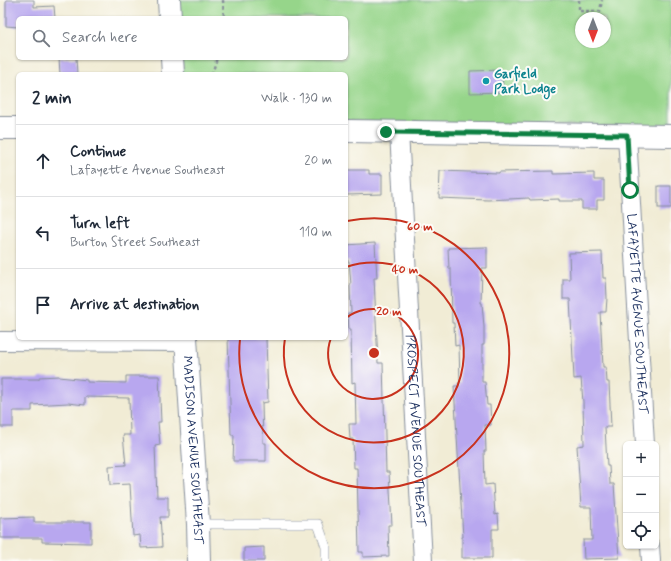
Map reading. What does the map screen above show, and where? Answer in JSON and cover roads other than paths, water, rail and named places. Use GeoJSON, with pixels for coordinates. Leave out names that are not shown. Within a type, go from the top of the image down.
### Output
{"type":"FeatureCollection","features":[{"type":"Feature","properties":{"kind":"main road"},"geometry":{"type":"LineString","coordinates":[[169,0],[170,16]]}},
{"type":"Feature","properties":{"kind":"main road"},"geometry":{"type":"LineString","coordinates":[[172,60],[173,72]]}},
{"type":"Feature","properties":{"kind":"main road"},"geometry":{"type":"LineString","coordinates":[[0,128],[16,128]]}},
{"type":"Feature","properties":{"kind":"main road"},"geometry":{"type":"LineString","coordinates":[[348,131],[671,136]]}},
{"type":"Feature","properties":{"kind":"main road","name":"MADISON AVENUE SOUTHEAST"},"geometry":{"type":"LineString","coordinates":[[186,340],[199,561]]}},
{"type":"Feature","properties":{"kind":"street","name":"PROSPECT AVENUE SOUTHEAST"},"geometry":{"type":"LineString","coordinates":[[399,132],[423,561]]}},
{"type":"Feature","properties":{"kind":"street","name":"LAFAYETTE AVENUE SOUTHEAST"},"geometry":{"type":"LineString","coordinates":[[627,135],[644,441]]}},
{"type":"Feature","properties":{"kind":"street"},"geometry":{"type":"LineString","coordinates":[[0,341],[186,340]]}},
{"type":"Feature","properties":{"kind":"street"},"geometry":{"type":"LineString","coordinates":[[650,549],[651,561]]}},
{"type":"Feature","properties":{"kind":"lane"},"geometry":{"type":"LineString","coordinates":[[198,524],[318,524],[326,547],[326,561]]}},
{"type":"Feature","properties":{"kind":"place","name":"Garfield Park Lodge"},"geometry":{"type":"Point","coordinates":[486,81]}}]}
